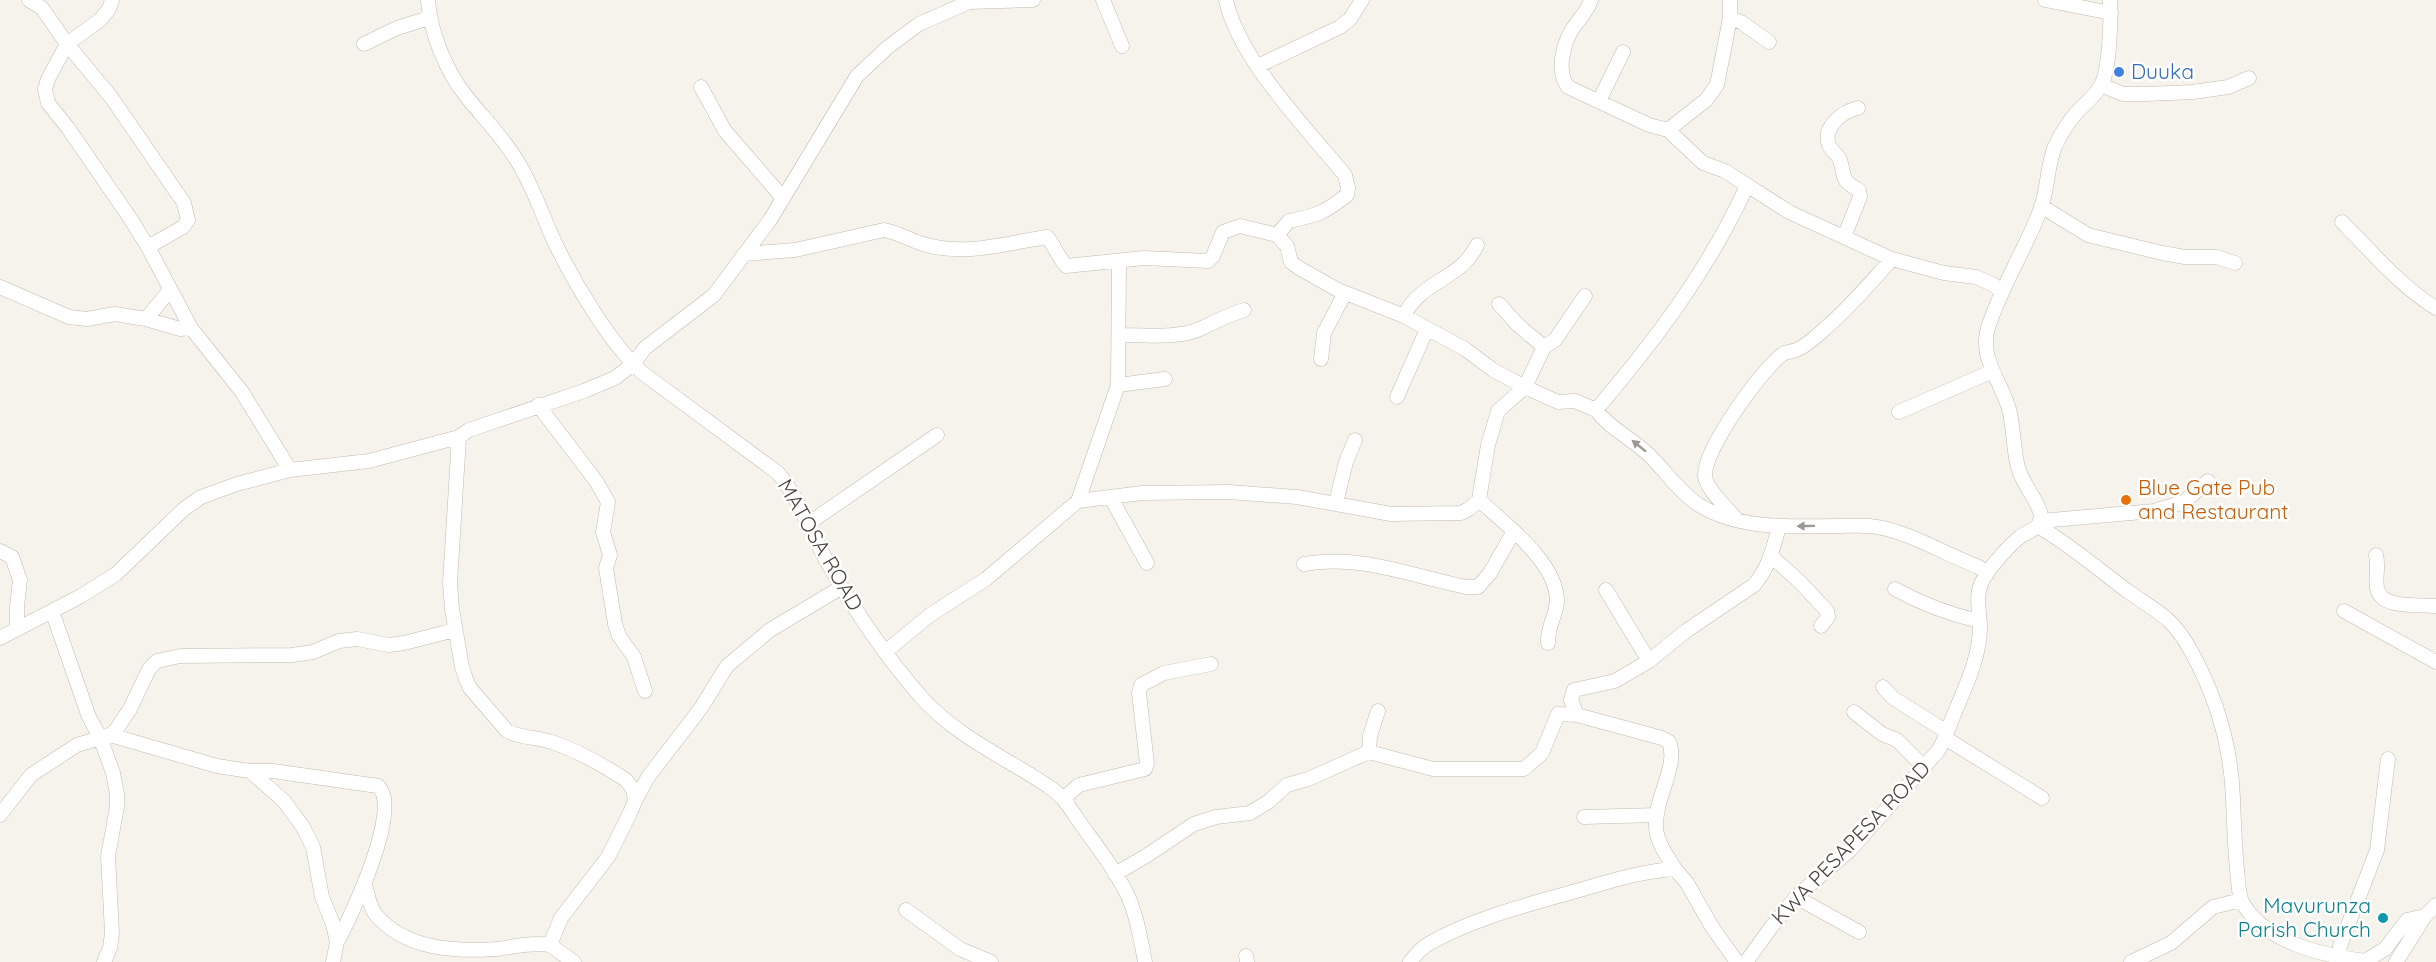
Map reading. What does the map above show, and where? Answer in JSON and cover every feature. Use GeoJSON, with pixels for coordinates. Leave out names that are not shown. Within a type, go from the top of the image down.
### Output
{"type":"FeatureCollection","features":[{"type":"Feature","properties":{"kind":"street"},"geometry":{"type":"LineString","coordinates":[[29,0],[42,8],[67,44],[111,97],[187,210],[188,220],[183,226],[148,247]]}},
{"type":"Feature","properties":{"kind":"street"},"geometry":{"type":"LineString","coordinates":[[112,0],[109,9],[100,20],[67,44],[48,79],[45,90],[48,103],[68,128],[148,247],[191,328],[242,392],[290,470]]}},
{"type":"Feature","properties":{"kind":"street","name":"MATOSA ROAD"},"geometry":{"type":"LineString","coordinates":[[428,0],[429,18],[447,62],[464,94],[511,150],[569,270],[589,304],[633,364],[778,472],[794,492],[842,587],[885,652],[935,711],[1005,762],[1050,787],[1063,799],[1115,874],[1134,914],[1145,962]]}},
{"type":"Feature","properties":{"kind":"street"},"geometry":{"type":"LineString","coordinates":[[0,638],[116,574],[192,502],[237,484],[290,470],[384,458],[459,436],[469,430],[584,391],[615,378],[633,364],[645,348],[714,295],[770,220],[857,76],[888,47],[920,24],[968,1],[1033,0]]}},
{"type":"Feature","properties":{"kind":"street"},"geometry":{"type":"LineString","coordinates":[[1103,0],[1122,46]]}},
{"type":"Feature","properties":{"kind":"street"},"geometry":{"type":"LineString","coordinates":[[1226,0],[1239,37],[1258,66],[1345,175],[1348,192],[1320,213],[1306,219],[1286,223],[1277,235]]}},
{"type":"Feature","properties":{"kind":"street"},"geometry":{"type":"LineString","coordinates":[[1258,66],[1269,63],[1340,27],[1350,19],[1362,0]]}},
{"type":"Feature","properties":{"kind":"street"},"geometry":{"type":"LineString","coordinates":[[1591,0],[1571,31],[1562,57],[1563,80],[1574,90],[1649,125],[1668,130],[1703,163],[1725,171],[1789,212],[1892,259],[1944,273],[1976,277],[1994,285],[2002,293]]}},
{"type":"Feature","properties":{"kind":"street"},"geometry":{"type":"LineString","coordinates":[[1668,130],[1706,100],[1717,85],[1730,18],[1730,0]]}},
{"type":"Feature","properties":{"kind":"street"},"geometry":{"type":"LineString","coordinates":[[2039,524],[2038,507],[2025,486],[2017,466],[2008,408],[1985,349],[1985,341],[2002,293],[2041,206],[2048,168],[2061,135],[2068,123],[2101,85],[2105,71],[2110,7],[2045,0]]}},
{"type":"Feature","properties":{"kind":"street"},"geometry":{"type":"LineString","coordinates":[[364,44],[397,28],[429,18]]}},
{"type":"Feature","properties":{"kind":"street"},"geometry":{"type":"LineString","coordinates":[[1730,18],[1741,22],[1769,42]]}},
{"type":"Feature","properties":{"kind":"street"},"geometry":{"type":"LineString","coordinates":[[1599,101],[1623,52]]}},
{"type":"Feature","properties":{"kind":"street"},"geometry":{"type":"LineString","coordinates":[[2101,85],[2122,94],[2193,92],[2228,87],[2249,78]]}},
{"type":"Feature","properties":{"kind":"street"},"geometry":{"type":"LineString","coordinates":[[701,87],[725,131],[783,198]]}},
{"type":"Feature","properties":{"kind":"street"},"geometry":{"type":"LineString","coordinates":[[1844,237],[1860,197],[1859,190],[1844,180],[1840,158],[1828,144],[1828,135],[1831,126],[1847,110],[1858,108]]}},
{"type":"Feature","properties":{"kind":"street"},"geometry":{"type":"LineString","coordinates":[[1600,415],[1681,304],[1747,186]]}},
{"type":"Feature","properties":{"kind":"street"},"geometry":{"type":"LineString","coordinates":[[2041,206],[2088,235],[2186,257],[2217,256],[2235,264]]}},
{"type":"Feature","properties":{"kind":"street"},"geometry":{"type":"LineString","coordinates":[[2342,222],[2397,278],[2421,299],[2436,308]]}},
{"type":"Feature","properties":{"kind":"street"},"geometry":{"type":"LineString","coordinates":[[744,254],[795,250],[884,230],[898,232],[924,244],[976,250],[1047,237],[1053,244],[1058,258],[1066,266],[1144,258],[1208,261],[1213,256],[1220,235],[1233,227],[1254,228],[1277,235],[1283,240],[1294,265],[1345,293],[1404,316],[1465,349],[1492,370],[1525,387],[1558,402],[1575,401],[1600,415],[1647,453],[1680,489],[1698,504],[1716,514],[1738,521],[1779,527],[1864,526],[1895,531],[1979,567],[1987,574]]}},
{"type":"Feature","properties":{"kind":"street"},"geometry":{"type":"LineString","coordinates":[[1404,316],[1410,303],[1472,257],[1477,245]]}},
{"type":"Feature","properties":{"kind":"street"},"geometry":{"type":"LineString","coordinates":[[1738,521],[1709,486],[1705,477],[1706,466],[1718,440],[1744,398],[1769,367],[1784,352],[1796,350],[1826,328],[1856,301],[1892,259]]}},
{"type":"Feature","properties":{"kind":"street"},"geometry":{"type":"LineString","coordinates":[[885,652],[930,615],[986,579],[1078,501],[1118,385],[1119,262]]}},
{"type":"Feature","properties":{"kind":"street"},"geometry":{"type":"LineString","coordinates":[[0,287],[69,317],[87,319],[115,314],[146,319],[180,329],[191,328]]}},
{"type":"Feature","properties":{"kind":"street"},"geometry":{"type":"LineString","coordinates":[[146,319],[170,290]]}},
{"type":"Feature","properties":{"kind":"street"},"geometry":{"type":"LineString","coordinates":[[1321,359],[1324,333],[1345,293]]}},
{"type":"Feature","properties":{"kind":"street"},"geometry":{"type":"LineString","coordinates":[[1078,501],[1142,493],[1229,492],[1298,497],[1391,514],[1461,513],[1479,500],[1493,421],[1504,403],[1525,387],[1544,347],[1555,340],[1585,296]]}},
{"type":"Feature","properties":{"kind":"street"},"geometry":{"type":"LineString","coordinates":[[1499,304],[1518,325],[1544,347]]}},
{"type":"Feature","properties":{"kind":"street"},"geometry":{"type":"LineString","coordinates":[[1119,335],[1175,334],[1202,329],[1218,319],[1244,310]]}},
{"type":"Feature","properties":{"kind":"street"},"geometry":{"type":"LineString","coordinates":[[1397,397],[1427,329]]}},
{"type":"Feature","properties":{"kind":"street"},"geometry":{"type":"LineString","coordinates":[[1899,412],[1993,371]]}},
{"type":"Feature","properties":{"kind":"street"},"geometry":{"type":"LineString","coordinates":[[1118,385],[1165,379]]}},
{"type":"Feature","properties":{"kind":"street"},"geometry":{"type":"LineString","coordinates":[[538,405],[596,481],[608,502],[603,532],[610,555],[606,568],[615,624],[619,636],[634,657],[645,691]]}},
{"type":"Feature","properties":{"kind":"street"},"geometry":{"type":"LineString","coordinates":[[809,523],[937,435]]}},
{"type":"Feature","properties":{"kind":"street"},"geometry":{"type":"LineString","coordinates":[[459,436],[450,583],[462,668],[470,688],[507,731],[515,735],[550,741],[604,766],[626,780],[633,789],[635,801]]}},
{"type":"Feature","properties":{"kind":"street"},"geometry":{"type":"LineString","coordinates":[[1336,503],[1346,462],[1355,440]]}},
{"type":"Feature","properties":{"kind":"street"},"geometry":{"type":"LineString","coordinates":[[2039,524],[2154,512],[2184,502],[2208,481]]}},
{"type":"Feature","properties":{"kind":"street"},"geometry":{"type":"LineString","coordinates":[[1111,498],[1147,563]]}},
{"type":"Feature","properties":{"kind":"street"},"geometry":{"type":"LineString","coordinates":[[1479,500],[1514,531],[1542,562],[1556,590],[1557,605],[1548,630],[1548,643]]}},
{"type":"Feature","properties":{"kind":"street"},"geometry":{"type":"LineString","coordinates":[[2039,524],[2171,621],[2192,653],[2215,705],[2227,745],[2233,796],[2234,845],[2241,900],[2258,921],[2278,937],[2315,950],[2365,961],[2385,949],[2407,920],[2425,916]]}},
{"type":"Feature","properties":{"kind":"street","name":"KWA PESAPESA ROAD"},"geometry":{"type":"LineString","coordinates":[[1746,962],[1796,897],[1851,849],[1938,751],[1975,660],[1979,621],[1978,592],[1987,574],[2018,538],[2039,524]]}},
{"type":"Feature","properties":{"kind":"street"},"geometry":{"type":"LineString","coordinates":[[1577,716],[1571,700],[1574,690],[1615,681],[1649,661],[1686,631],[1754,585],[1763,575],[1779,527]]}},
{"type":"Feature","properties":{"kind":"street"},"geometry":{"type":"LineString","coordinates":[[1304,564],[1328,560],[1352,561],[1466,588],[1479,587],[1490,573],[1514,531]]}},
{"type":"Feature","properties":{"kind":"street"},"geometry":{"type":"LineString","coordinates":[[0,551],[12,557],[20,580],[17,628]]}},
{"type":"Feature","properties":{"kind":"street"},"geometry":{"type":"LineString","coordinates":[[2376,555],[2377,588],[2380,597],[2388,602],[2436,606]]}},
{"type":"Feature","properties":{"kind":"street"},"geometry":{"type":"LineString","coordinates":[[1771,556],[1827,611],[1828,617],[1821,626]]}},
{"type":"Feature","properties":{"kind":"street"},"geometry":{"type":"LineString","coordinates":[[550,945],[561,918],[608,857],[648,777],[708,698],[727,666],[770,630],[842,587]]}},
{"type":"Feature","properties":{"kind":"street"},"geometry":{"type":"LineString","coordinates":[[1895,589],[1925,605],[1979,621]]}},
{"type":"Feature","properties":{"kind":"street"},"geometry":{"type":"LineString","coordinates":[[1606,590],[1649,661]]}},
{"type":"Feature","properties":{"kind":"street"},"geometry":{"type":"LineString","coordinates":[[52,611],[89,717],[105,736],[117,794],[117,807],[108,856],[112,933],[110,948],[104,962]]}},
{"type":"Feature","properties":{"kind":"street"},"geometry":{"type":"LineString","coordinates":[[2344,611],[2436,662]]}},
{"type":"Feature","properties":{"kind":"street"},"geometry":{"type":"LineString","coordinates":[[0,814],[31,775],[77,745],[105,736],[122,722],[149,669],[157,661],[180,656],[292,655],[313,652],[339,641],[357,639],[389,645],[455,630]]}},
{"type":"Feature","properties":{"kind":"street"},"geometry":{"type":"LineString","coordinates":[[1063,799],[1079,785],[1145,769],[1147,764],[1139,693],[1141,685],[1164,673],[1211,664]]}},
{"type":"Feature","properties":{"kind":"street"},"geometry":{"type":"LineString","coordinates":[[1883,687],[1893,698],[2042,798]]}},
{"type":"Feature","properties":{"kind":"street"},"geometry":{"type":"LineString","coordinates":[[1369,752],[1370,736],[1378,711]]}},
{"type":"Feature","properties":{"kind":"street"},"geometry":{"type":"LineString","coordinates":[[1854,712],[1882,734],[1897,740],[1924,767]]}},
{"type":"Feature","properties":{"kind":"street"},"geometry":{"type":"LineString","coordinates":[[1115,874],[1194,824],[1216,817],[1250,813],[1268,802],[1287,784],[1308,779],[1369,752],[1433,769],[1496,768],[1518,771],[1530,765],[1542,753],[1556,716],[1577,716],[1670,742],[1670,765],[1657,815],[1656,826],[1659,840],[1674,869],[1687,883],[1712,927],[1737,962]]}},
{"type":"Feature","properties":{"kind":"street"},"geometry":{"type":"LineString","coordinates":[[105,736],[208,764],[378,786],[383,790],[384,809],[377,846],[365,885],[337,942],[333,962]]}},
{"type":"Feature","properties":{"kind":"street"},"geometry":{"type":"LineString","coordinates":[[2339,956],[2340,946],[2377,850],[2388,759]]}},
{"type":"Feature","properties":{"kind":"street"},"geometry":{"type":"LineString","coordinates":[[250,771],[284,801],[303,827],[313,847],[322,897],[333,924],[337,942]]}},
{"type":"Feature","properties":{"kind":"street"},"geometry":{"type":"LineString","coordinates":[[1584,817],[1657,815]]}},
{"type":"Feature","properties":{"kind":"street"},"geometry":{"type":"LineString","coordinates":[[1410,962],[1428,943],[1471,924],[1605,883],[1674,869]]}},
{"type":"Feature","properties":{"kind":"street"},"geometry":{"type":"LineString","coordinates":[[365,885],[370,905],[376,914],[393,928],[422,945],[438,948],[492,949],[527,944],[550,945],[574,962]]}},
{"type":"Feature","properties":{"kind":"street"},"geometry":{"type":"LineString","coordinates":[[1796,897],[1859,932]]}},
{"type":"Feature","properties":{"kind":"street"},"geometry":{"type":"LineString","coordinates":[[2131,962],[2171,943],[2213,907],[2241,900]]}},
{"type":"Feature","properties":{"kind":"street"},"geometry":{"type":"LineString","coordinates":[[2396,962],[2425,916],[2436,905]]}},
{"type":"Feature","properties":{"kind":"street"},"geometry":{"type":"LineString","coordinates":[[906,910],[960,949],[991,962]]}},
{"type":"Feature","properties":{"kind":"place","name":"Duuka"},"geometry":{"type":"Point","coordinates":[2119,72]}},
{"type":"Feature","properties":{"kind":"place","name":"Blue Gate Pub and Restaurant"},"geometry":{"type":"Point","coordinates":[2126,500]}},
{"type":"Feature","properties":{"kind":"place","name":"Mavurunza Parish Church"},"geometry":{"type":"Point","coordinates":[2383,918]}}]}
